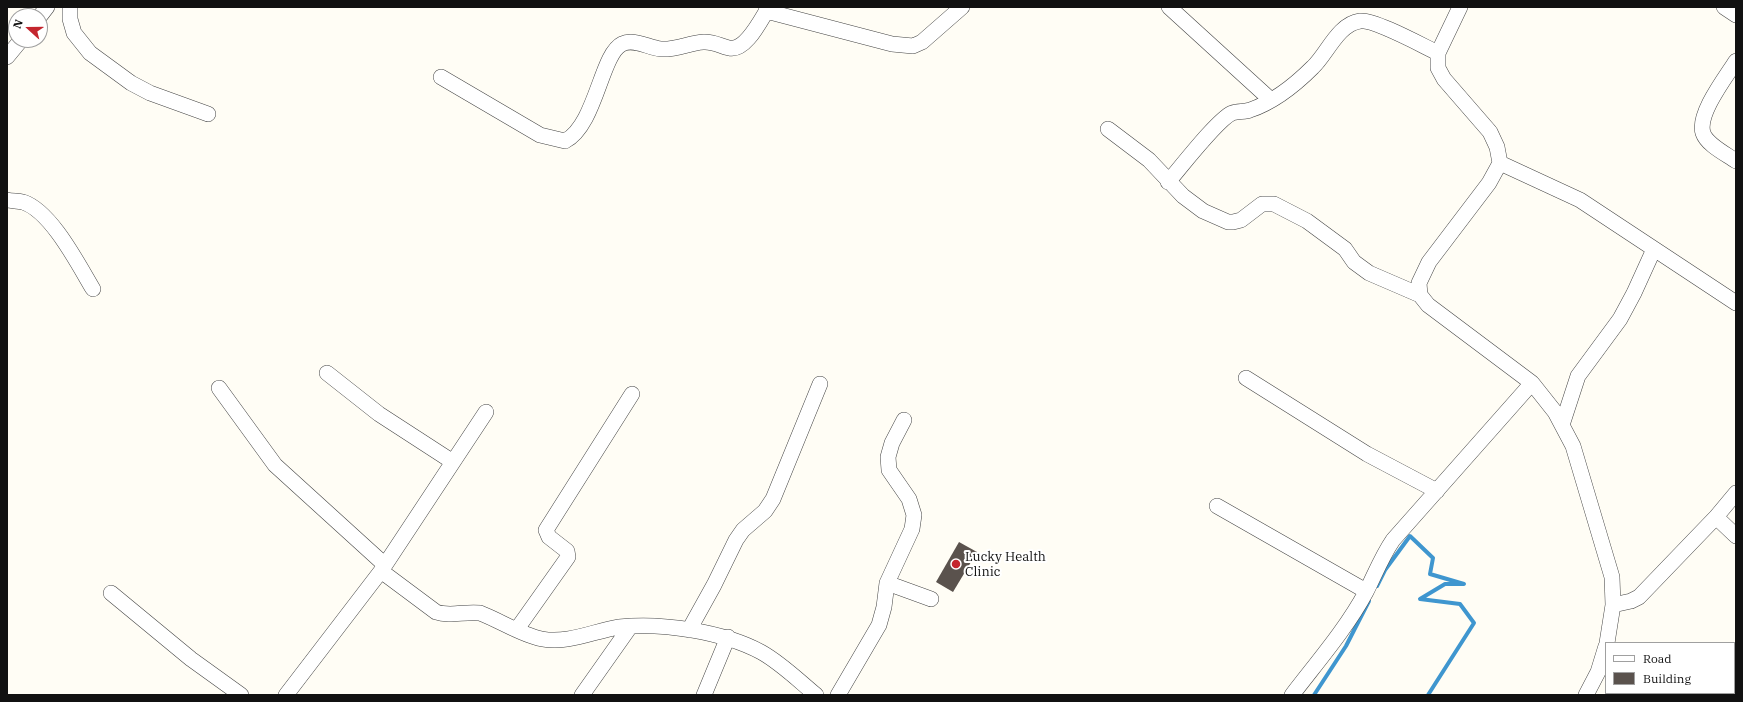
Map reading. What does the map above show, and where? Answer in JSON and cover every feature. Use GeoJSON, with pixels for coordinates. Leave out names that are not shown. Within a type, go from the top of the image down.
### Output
{"type":"FeatureCollection","features":[{"type":"Feature","properties":{"kind":"street"},"geometry":{"type":"LineString","coordinates":[[70,7],[70,19],[74,33],[90,53],[131,83],[150,93],[208,114]]}},
{"type":"Feature","properties":{"kind":"street"},"geometry":{"type":"LineString","coordinates":[[441,77],[540,135],[565,141],[573,137],[585,119],[611,56],[622,44],[631,42],[661,49],[675,48],[703,42],[717,43],[730,48],[739,47],[747,41],[768,9],[892,44],[913,46],[922,42],[962,7]]}},
{"type":"Feature","properties":{"kind":"street"},"geometry":{"type":"LineString","coordinates":[[1169,7],[1225,56],[1271,100]]}},
{"type":"Feature","properties":{"kind":"street"},"geometry":{"type":"LineString","coordinates":[[1420,295],[1419,283],[1429,262],[1490,183],[1500,163],[1497,147],[1490,132],[1444,79],[1438,68],[1438,53],[1460,7]]}},
{"type":"Feature","properties":{"kind":"street"},"geometry":{"type":"LineString","coordinates":[[1724,7],[1736,15]]}},
{"type":"Feature","properties":{"kind":"street"},"geometry":{"type":"LineString","coordinates":[[1168,182],[1220,122],[1232,113],[1250,110],[1271,100],[1300,80],[1316,64],[1340,33],[1351,24],[1361,21],[1376,25],[1438,53]]}},
{"type":"Feature","properties":{"kind":"street"},"geometry":{"type":"LineString","coordinates":[[1736,61],[1714,95],[1702,120],[1703,133],[1708,142],[1736,161]]}},
{"type":"Feature","properties":{"kind":"street"},"geometry":{"type":"LineString","coordinates":[[1108,129],[1149,160],[1159,169],[1168,182],[1191,203],[1228,222],[1241,220],[1262,204],[1274,204],[1308,221],[1344,249],[1354,262],[1369,273],[1420,295],[1428,305],[1532,383],[1555,412],[1573,446],[1612,577],[1613,605],[1607,642]]}},
{"type":"Feature","properties":{"kind":"street"},"geometry":{"type":"LineString","coordinates":[[1500,163],[1580,200],[1736,303]]}},
{"type":"Feature","properties":{"kind":"street"},"geometry":{"type":"LineString","coordinates":[[7,200],[24,202],[45,218],[55,228],[92,289]]}},
{"type":"Feature","properties":{"kind":"street"},"geometry":{"type":"LineString","coordinates":[[1562,425],[1578,376],[1620,320],[1634,294],[1654,249]]}},
{"type":"Feature","properties":{"kind":"street"},"geometry":{"type":"LineString","coordinates":[[327,374],[379,414],[453,462]]}},
{"type":"Feature","properties":{"kind":"street"},"geometry":{"type":"LineString","coordinates":[[1246,378],[1367,454],[1437,490]]}},
{"type":"Feature","properties":{"kind":"street"},"geometry":{"type":"LineString","coordinates":[[1292,695],[1345,625],[1366,592],[1381,559],[1394,540],[1532,383]]}},
{"type":"Feature","properties":{"kind":"street"},"geometry":{"type":"LineString","coordinates":[[689,630],[714,585],[736,540],[744,530],[765,511],[773,499],[820,384]]}},
{"type":"Feature","properties":{"kind":"street"},"geometry":{"type":"LineString","coordinates":[[219,388],[265,454],[285,477],[383,568],[436,612],[446,615],[470,612],[480,613],[517,630],[542,639],[557,640],[619,627],[677,628],[728,637],[762,652],[816,695]]}},
{"type":"Feature","properties":{"kind":"street"},"geometry":{"type":"LineString","coordinates":[[517,630],[568,557],[567,551],[549,537],[546,530],[632,394]]}},
{"type":"Feature","properties":{"kind":"street"},"geometry":{"type":"LineString","coordinates":[[286,695],[383,568],[486,412]]}},
{"type":"Feature","properties":{"kind":"street"},"geometry":{"type":"LineString","coordinates":[[838,695],[879,625],[884,608],[887,583],[912,529],[914,515],[909,499],[889,470],[888,457],[892,443],[904,420]]}},
{"type":"Feature","properties":{"kind":"street"},"geometry":{"type":"LineString","coordinates":[[1613,605],[1631,601],[1639,597],[1736,493]]}},
{"type":"Feature","properties":{"kind":"street"},"geometry":{"type":"LineString","coordinates":[[1217,506],[1366,592]]}},
{"type":"Feature","properties":{"kind":"street"},"geometry":{"type":"LineString","coordinates":[[1716,516],[1736,536]]}},
{"type":"Feature","properties":{"kind":"street"},"geometry":{"type":"LineString","coordinates":[[887,583],[931,599]]}},
{"type":"Feature","properties":{"kind":"street"},"geometry":{"type":"LineString","coordinates":[[111,593],[191,659],[241,695]]}},
{"type":"Feature","properties":{"kind":"street"},"geometry":{"type":"LineString","coordinates":[[582,695],[630,627]]}},
{"type":"Feature","properties":{"kind":"street"},"geometry":{"type":"LineString","coordinates":[[704,695],[728,637]]}},
{"type":"Feature","properties":{"kind":"street"},"geometry":{"type":"LineString","coordinates":[[1586,695],[1598,672],[1605,649]]}},
{"type":"Feature","properties":{"kind":"building"},"geometry":{"type":"Polygon","coordinates":[[[959,542],[977,552],[953,592],[936,582],[959,542]]]}},
{"type":"Feature","properties":{"kind":"waterway"},"geometry":{"type":"LineString","coordinates":[[1377,586],[1385,570],[1410,536],[1433,558],[1430,574],[1464,584],[1445,584],[1420,599],[1460,604],[1474,623],[1428,695]]}},
{"type":"Feature","properties":{"kind":"waterway"},"geometry":{"type":"LineString","coordinates":[[1314,695],[1346,646],[1369,601]]}},
{"type":"Feature","properties":{"kind":"place","name":"Lucky Health Clinic"},"geometry":{"type":"Point","coordinates":[956,564]}}]}
